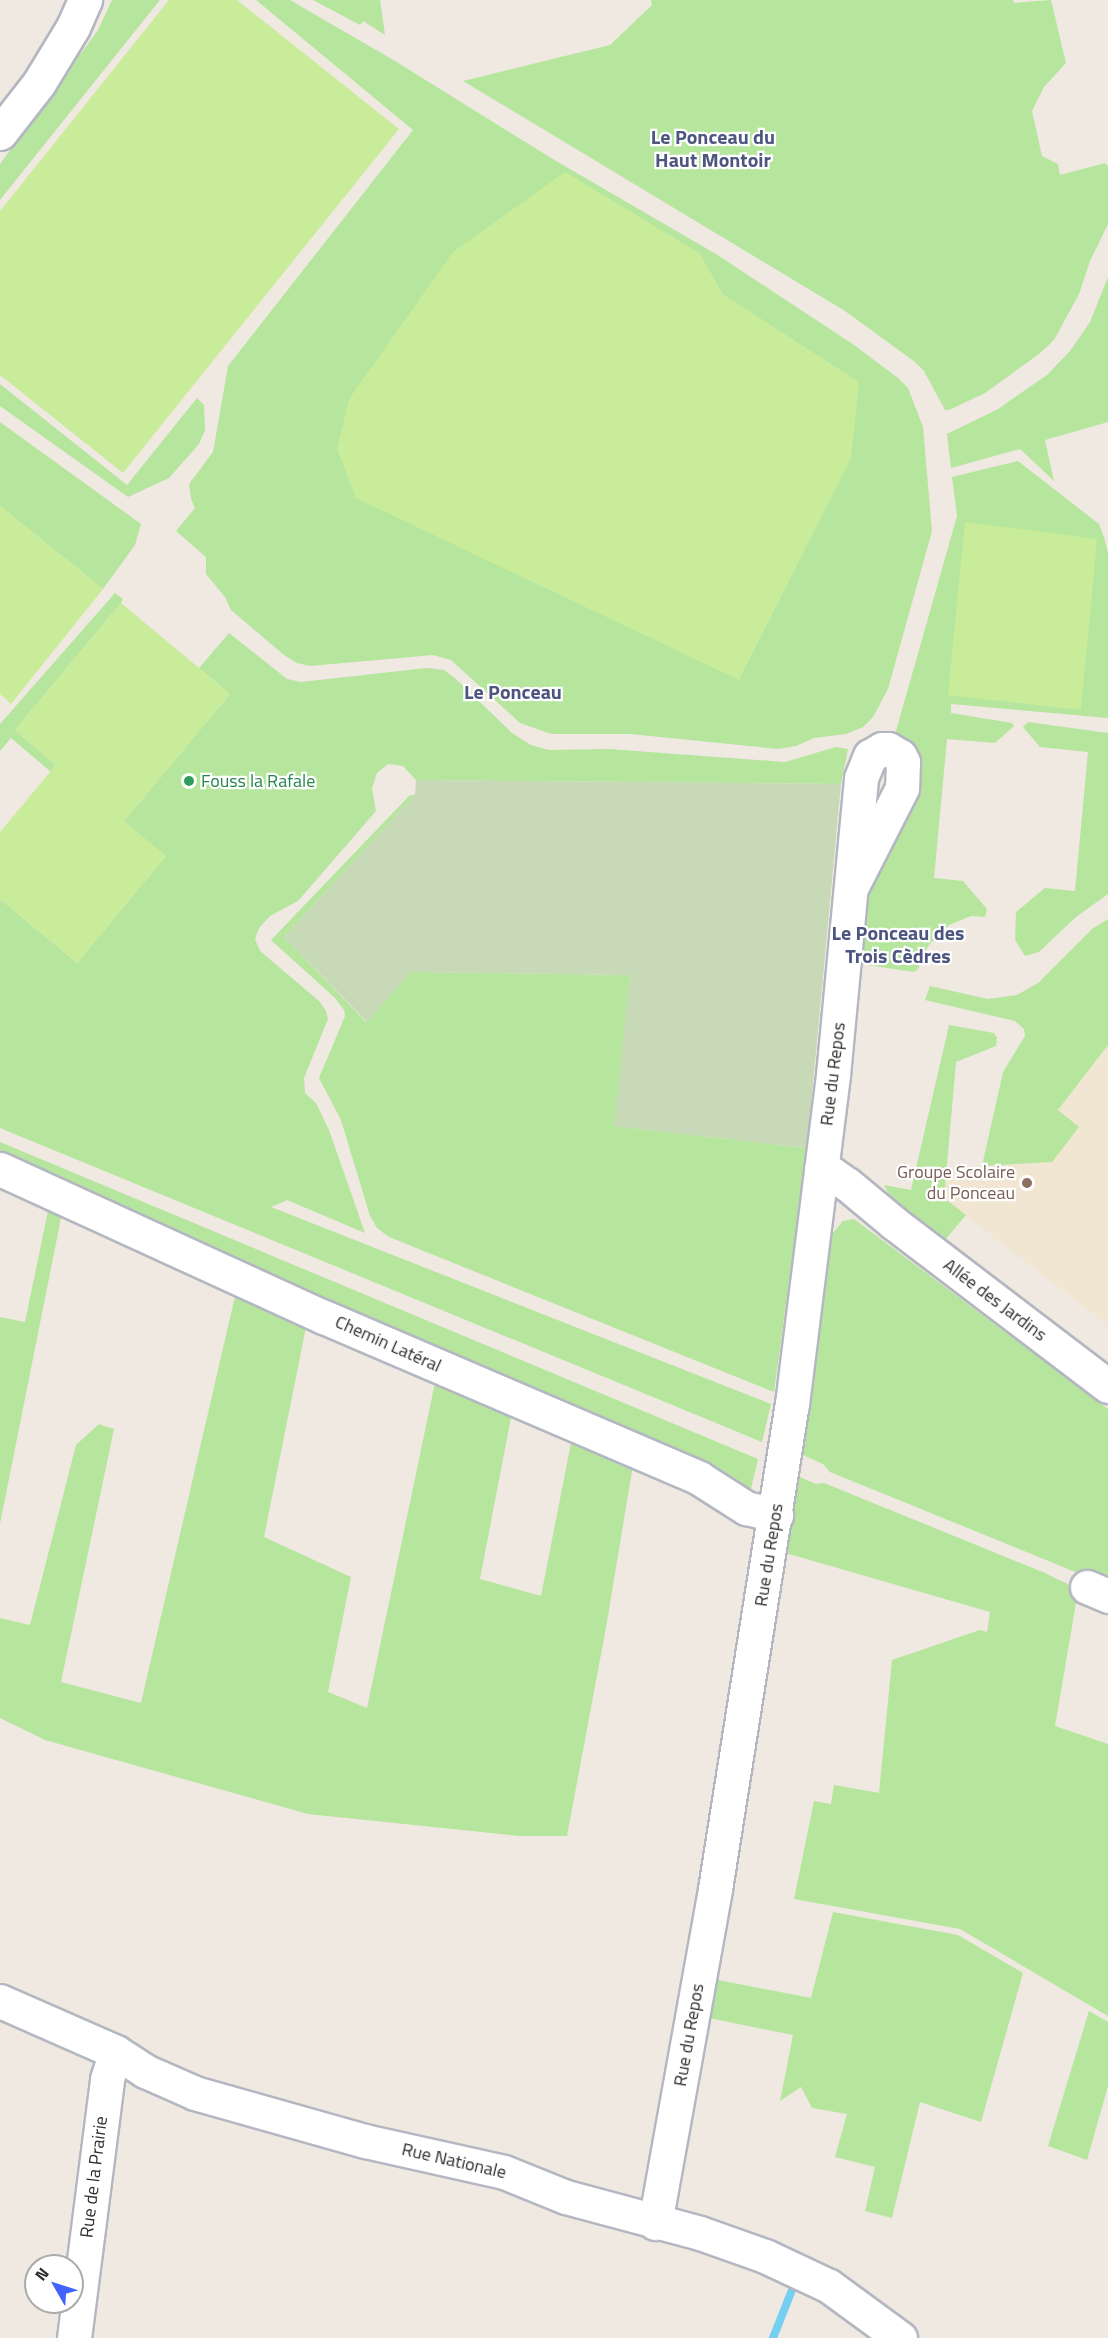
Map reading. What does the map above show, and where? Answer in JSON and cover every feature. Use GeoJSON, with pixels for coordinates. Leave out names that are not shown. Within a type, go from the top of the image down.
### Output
{"type":"FeatureCollection","features":[{"type":"Feature","properties":{"kind":"street"},"geometry":{"type":"LineString","coordinates":[[0,133],[39,83],[73,27],[85,0]]}},
{"type":"Feature","properties":{"kind":"street","name":"Rue du Repos"},"geometry":{"type":"LineString","coordinates":[[655,2223],[716,1889],[776,1515],[821,1170],[853,884]]}},
{"type":"Feature","properties":{"kind":"street","name":"Chemin Latéral"},"geometry":{"type":"LineString","coordinates":[[0,1169],[302,1307],[699,1478],[746,1508],[776,1515]]}},
{"type":"Feature","properties":{"kind":"street","name":"Allée des Jardins"},"geometry":{"type":"LineString","coordinates":[[821,1170],[831,1173],[1108,1386]]}},
{"type":"Feature","properties":{"kind":"street","name":"Allée des Jardins"},"geometry":{"type":"LineString","coordinates":[[817,1202],[854,1205],[882,1214]]}},
{"type":"Feature","properties":{"kind":"street","name":"Rue Nationale"},"geometry":{"type":"LineString","coordinates":[[0,2001],[116,2052],[145,2071],[195,2092],[365,2141],[504,2172],[566,2197],[719,2239],[799,2271],[843,2295],[900,2338]]}},
{"type":"Feature","properties":{"kind":"street","name":"Rue de la Prairie"},"geometry":{"type":"LineString","coordinates":[[74,2338],[107,2079],[116,2052]]}},
{"type":"Feature","properties":{"kind":"shaded area","name":"Groupe Scolaire du Ponceau"},"geometry":{"type":"Polygon","coordinates":[[[1108,1045],[1108,1325],[944,1199],[946,1168],[1052,1162],[1058,1110],[1108,1045]]]}},
{"type":"Feature","properties":{"kind":"green space"},"geometry":{"type":"Polygon","coordinates":[[[112,0],[160,0],[0,200],[0,164],[98,30],[112,0]]]}},
{"type":"Feature","properties":{"kind":"green space"},"geometry":{"type":"Polygon","coordinates":[[[169,0],[237,0],[399,129],[123,473],[0,375],[0,211],[169,0]]]}},
{"type":"Feature","properties":{"kind":"green space"},"geometry":{"type":"Polygon","coordinates":[[[256,0],[290,0],[395,61],[556,161],[716,254],[854,345],[908,388],[923,427],[932,531],[888,689],[873,717],[863,727],[846,734],[814,738],[796,746],[778,749],[630,734],[551,734],[520,723],[451,660],[433,655],[310,666],[297,663],[284,655],[231,610],[225,597],[206,574],[206,557],[176,531],[195,508],[189,484],[213,452],[228,366],[413,130],[256,0]],[[699,253],[349,399],[858,382],[722,294],[699,253]]]}},
{"type":"Feature","properties":{"kind":"green space"},"geometry":{"type":"Polygon","coordinates":[[[313,0],[380,0],[385,35],[363,21],[360,25],[313,0]]]}},
{"type":"Feature","properties":{"kind":"green space"},"geometry":{"type":"Polygon","coordinates":[[[651,0],[1013,0],[1014,3],[1051,0],[1066,63],[1044,87],[1032,111],[1042,156],[1058,164],[1060,175],[1105,163],[1108,166],[1108,224],[1090,261],[1079,294],[1054,340],[1039,354],[985,393],[945,410],[924,371],[915,362],[845,311],[463,81],[610,45],[652,5],[651,0]]]}},
{"type":"Feature","properties":{"kind":"green space"},"geometry":{"type":"Polygon","coordinates":[[[565,172],[699,253],[722,294],[859,382],[851,458],[739,680],[356,498],[337,449],[349,399],[453,252],[565,172]]]}},
{"type":"Feature","properties":{"kind":"green space"},"geometry":{"type":"Polygon","coordinates":[[[1108,277],[1108,422],[1045,440],[1054,481],[1020,449],[951,468],[947,434],[998,409],[1047,375],[1070,351],[1090,322],[1108,277]]]}},
{"type":"Feature","properties":{"kind":"green space"},"geometry":{"type":"Polygon","coordinates":[[[0,384],[127,485],[197,398],[204,405],[205,430],[199,444],[169,478],[128,497],[0,406],[0,384]]]}},
{"type":"Feature","properties":{"kind":"green space"},"geometry":{"type":"Polygon","coordinates":[[[0,422],[141,524],[135,545],[103,589],[0,506],[0,422]]]}},
{"type":"Feature","properties":{"kind":"green space"},"geometry":{"type":"Polygon","coordinates":[[[1018,461],[1099,524],[1104,537],[1108,553],[1108,718],[951,704],[951,713],[1012,723],[1014,726],[995,743],[947,739],[934,878],[963,881],[987,909],[985,917],[971,916],[949,925],[928,946],[918,969],[914,972],[853,963],[863,890],[900,739],[896,731],[957,516],[952,477],[1018,461]]]}},
{"type":"Feature","properties":{"kind":"green space"},"geometry":{"type":"Polygon","coordinates":[[[0,506],[103,589],[11,704],[0,694],[0,506]]]}},
{"type":"Feature","properties":{"kind":"green space"},"geometry":{"type":"Polygon","coordinates":[[[965,522],[1097,539],[1081,710],[948,695],[965,522]]]}},
{"type":"Feature","properties":{"kind":"green space"},"geometry":{"type":"Polygon","coordinates":[[[115,593],[123,599],[121,603],[15,730],[56,765],[51,772],[11,738],[0,751],[0,724],[115,593]]]}},
{"type":"Feature","properties":{"kind":"green space"},"geometry":{"type":"Polygon","coordinates":[[[121,603],[230,694],[124,821],[166,856],[77,963],[0,899],[0,832],[56,765],[15,730],[121,603]]]}},
{"type":"Feature","properties":{"kind":"green space"},"geometry":{"type":"Polygon","coordinates":[[[229,633],[287,679],[301,682],[427,668],[444,670],[512,733],[531,745],[549,750],[609,749],[785,762],[836,747],[848,749],[841,784],[416,780],[403,766],[388,764],[377,773],[372,788],[376,811],[298,901],[270,916],[259,928],[255,939],[260,951],[319,1001],[326,1011],[328,1019],[304,1078],[305,1093],[316,1103],[329,1130],[365,1233],[287,1200],[271,1207],[771,1404],[762,1442],[0,1128],[0,899],[77,963],[165,857],[124,821],[230,694],[199,668],[229,633]]]}},
{"type":"Feature","properties":{"kind":"green space"},"geometry":{"type":"Polygon","coordinates":[[[1028,722],[1108,733],[1108,894],[1076,917],[1039,952],[1025,956],[1015,940],[1016,912],[1045,888],[1075,891],[1088,752],[1040,747],[1023,727],[1028,722]]]}},
{"type":"Feature","properties":{"kind":"green space"},"geometry":{"type":"Polygon","coordinates":[[[416,780],[841,784],[807,1148],[614,1126],[630,975],[411,972],[367,1022],[284,937],[415,795],[416,780]]]}},
{"type":"Feature","properties":{"kind":"green space"},"geometry":{"type":"Polygon","coordinates":[[[416,794],[284,937],[366,1022],[411,972],[630,975],[615,1126],[807,1148],[774,1392],[389,1237],[377,1228],[370,1216],[341,1120],[319,1078],[345,1016],[344,1010],[335,998],[271,940],[409,796],[416,794]]]}},
{"type":"Feature","properties":{"kind":"green space"},"geometry":{"type":"Polygon","coordinates":[[[1108,919],[1108,1045],[1058,1110],[1079,1127],[1052,1162],[982,1166],[1003,1072],[1025,1036],[1024,1029],[1015,1021],[925,1000],[930,986],[988,999],[1017,995],[1038,983],[1093,928],[1108,919]]]}},
{"type":"Feature","properties":{"kind":"green space"},"geometry":{"type":"Polygon","coordinates":[[[949,1025],[994,1033],[997,1038],[996,1046],[956,1062],[944,1198],[966,1215],[940,1246],[908,1219],[911,1214],[890,1196],[884,1185],[911,1190],[949,1025]]]}},
{"type":"Feature","properties":{"kind":"green space"},"geometry":{"type":"Polygon","coordinates":[[[0,1142],[758,1459],[750,1493],[0,1158],[0,1142]]]}},
{"type":"Feature","properties":{"kind":"green space"},"geometry":{"type":"Polygon","coordinates":[[[49,1206],[62,1213],[0,1524],[0,1317],[25,1322],[49,1206]]]}},
{"type":"Feature","properties":{"kind":"green space"},"geometry":{"type":"Polygon","coordinates":[[[854,1219],[1108,1409],[1108,1581],[1080,1574],[830,1472],[823,1464],[798,1453],[809,1383],[813,1381],[832,1234],[843,1221],[854,1219]]]}},
{"type":"Feature","properties":{"kind":"green space"},"geometry":{"type":"Polygon","coordinates":[[[236,1292],[307,1322],[264,1537],[351,1577],[328,1692],[367,1708],[436,1378],[512,1412],[480,1579],[541,1596],[572,1438],[633,1465],[607,1622],[567,1836],[519,1836],[308,1814],[45,1740],[0,1718],[0,1618],[30,1625],[76,1445],[99,1424],[114,1429],[61,1682],[141,1703],[236,1292]]]}},
{"type":"Feature","properties":{"kind":"green space"},"geometry":{"type":"Polygon","coordinates":[[[795,1475],[816,1484],[824,1483],[1045,1573],[1086,1593],[1077,1597],[1055,1726],[1108,1744],[1108,2016],[960,1929],[794,1899],[814,1801],[831,1804],[834,1785],[879,1793],[892,1660],[980,1630],[987,1632],[990,1612],[789,1554],[784,1546],[795,1475]]]}},
{"type":"Feature","properties":{"kind":"green space"},"geometry":{"type":"Polygon","coordinates":[[[833,1912],[958,1935],[1023,1973],[981,2122],[920,2102],[892,2218],[865,2211],[875,2167],[835,2157],[847,2114],[812,2108],[801,2087],[780,2101],[793,2035],[704,2017],[706,2009],[714,1998],[718,1980],[811,1998],[833,1912]]]}},
{"type":"Feature","properties":{"kind":"green space"},"geometry":{"type":"Polygon","coordinates":[[[1089,2011],[1108,2022],[1108,2086],[1087,2160],[1048,2146],[1089,2011]]]}},
{"type":"Feature","properties":{"kind":"waterway"},"geometry":{"type":"LineString","coordinates":[[773,2338],[792,2290]]}},
{"type":"Feature","properties":{"kind":"place","name":"Fouss la Rafale"},"geometry":{"type":"Point","coordinates":[189,781]}},
{"type":"Feature","properties":{"kind":"place","name":"Groupe Scolaire du Ponceau"},"geometry":{"type":"Point","coordinates":[1027,1183]}},
{"type":"Feature","properties":{"kind":"district","name":"Le Ponceau du Haut Montoir"},"geometry":{"type":"Point","coordinates":[713,148]}},
{"type":"Feature","properties":{"kind":"district","name":"Le Ponceau"},"geometry":{"type":"Point","coordinates":[513,691]}},
{"type":"Feature","properties":{"kind":"district","name":"Le Ponceau des Trois Cèdres"},"geometry":{"type":"Point","coordinates":[898,944]}}]}
